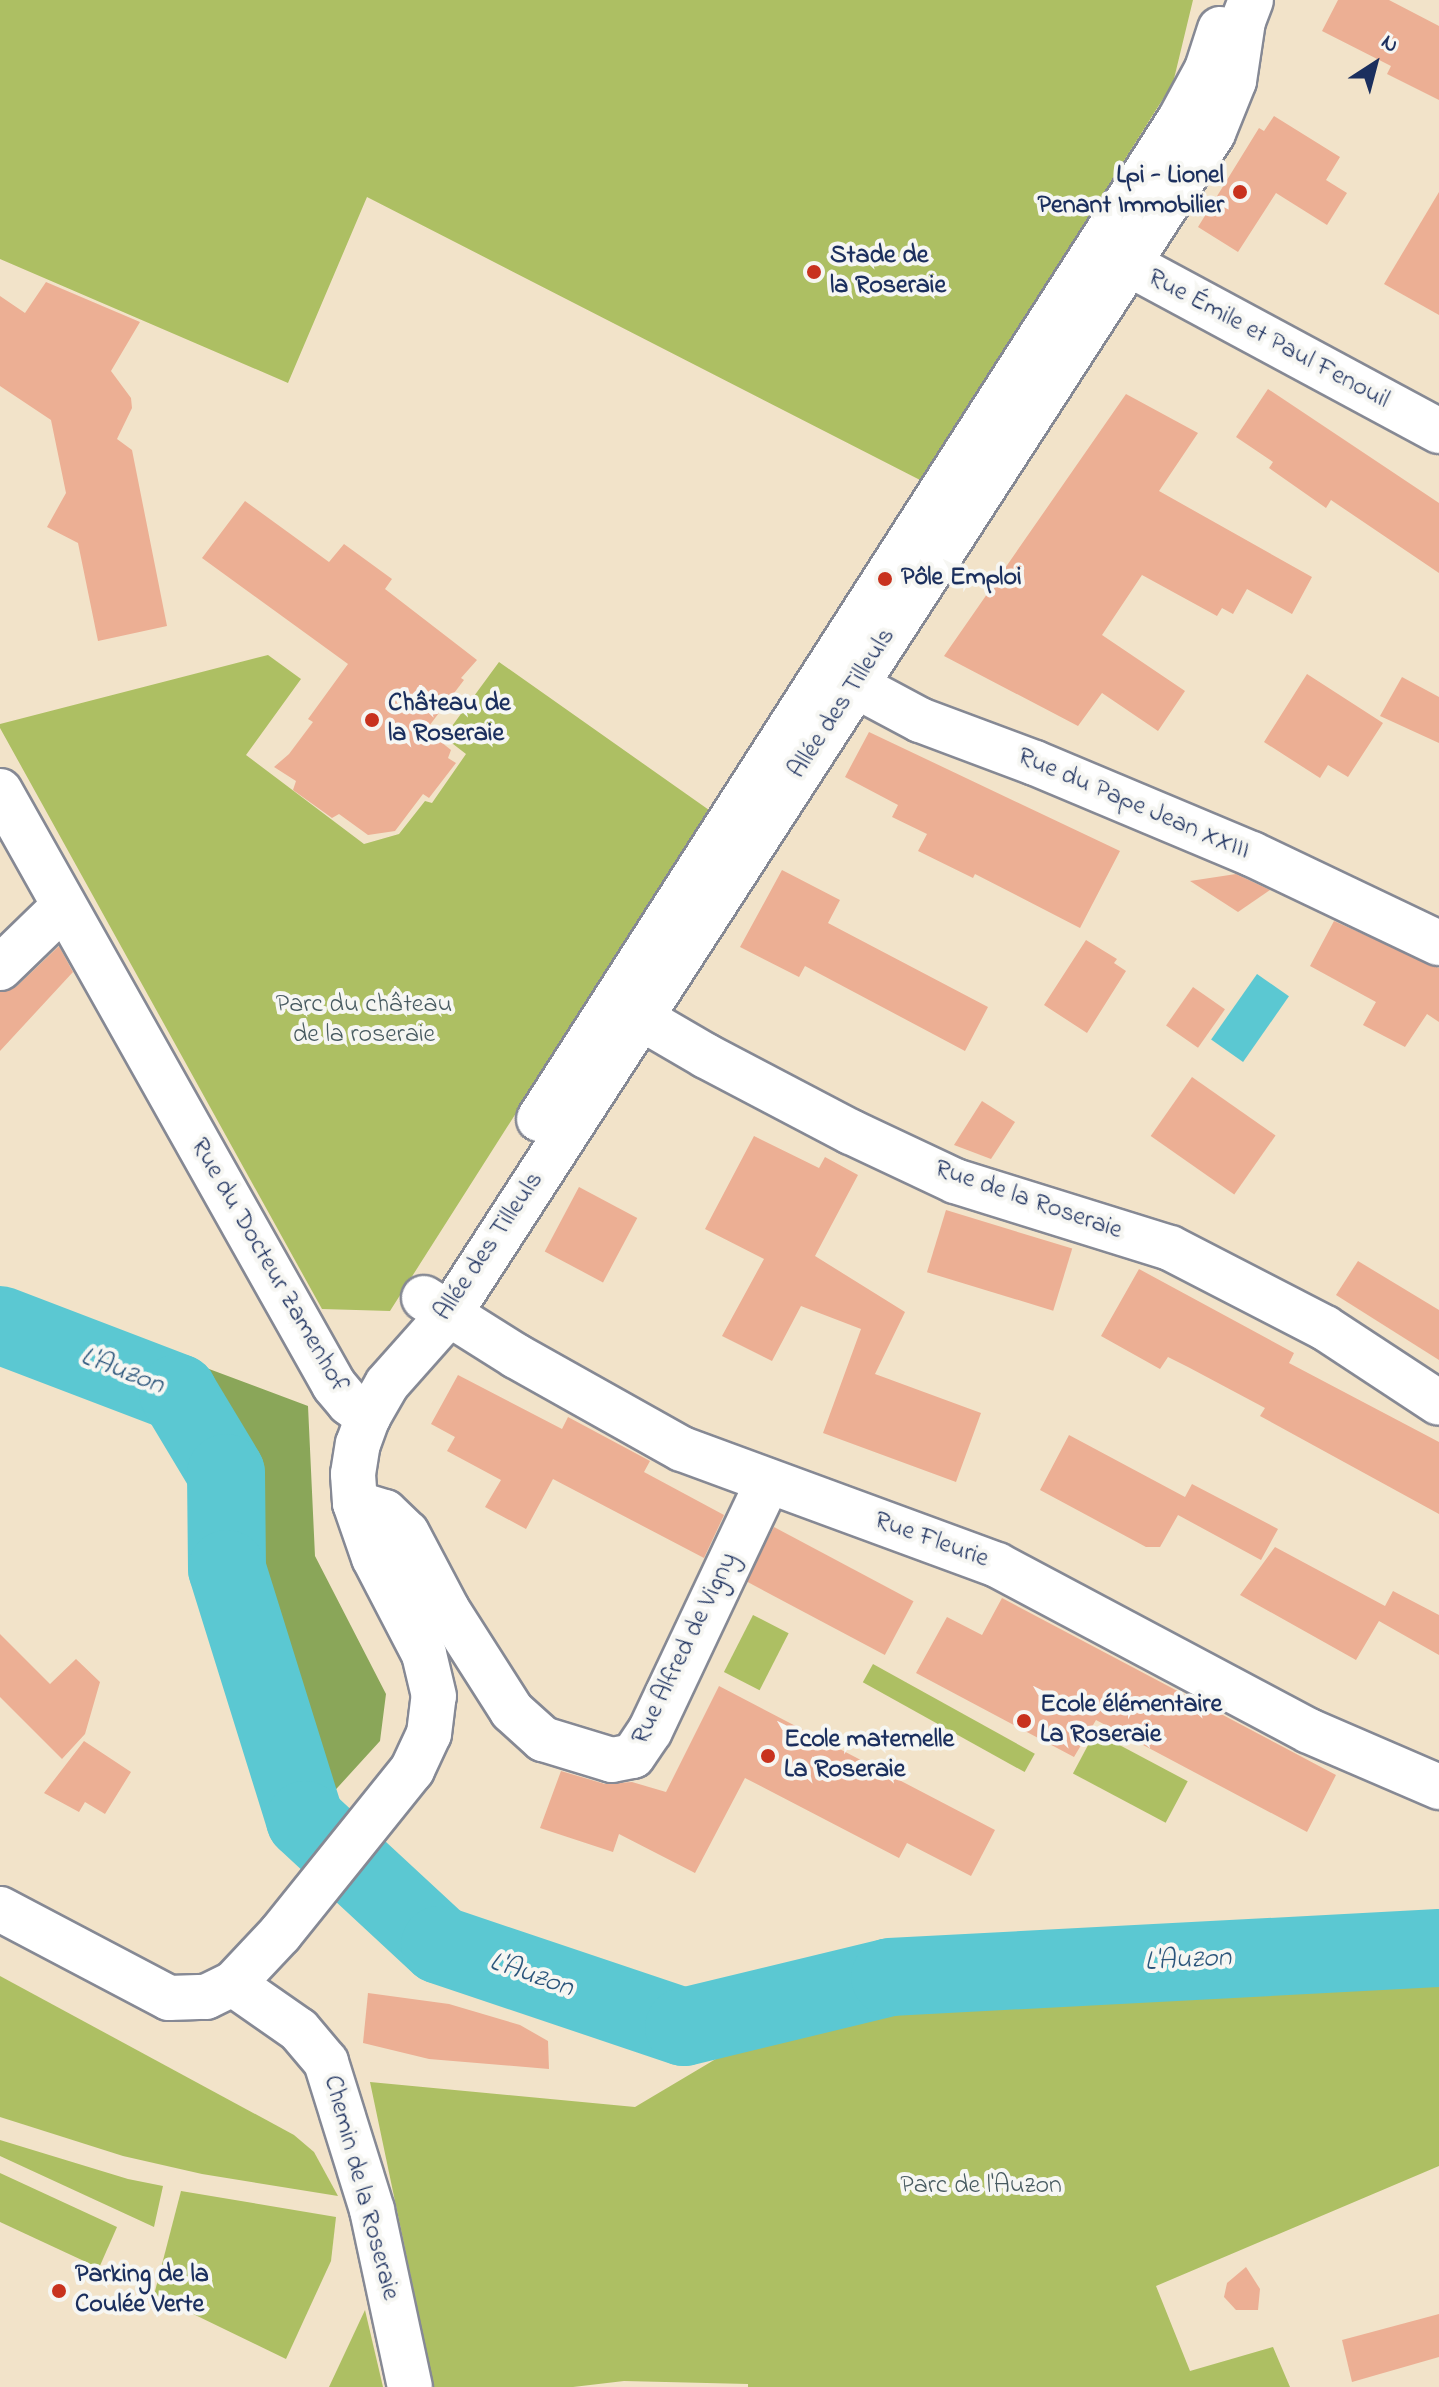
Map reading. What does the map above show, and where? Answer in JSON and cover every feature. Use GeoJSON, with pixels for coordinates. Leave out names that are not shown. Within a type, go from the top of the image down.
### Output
{"type":"FeatureCollection","features":[{"type":"Feature","properties":{"kind":"street","name":"Allée des Tilleuls"},"geometry":{"type":"LineString","coordinates":[[378,1401],[1113,256],[1207,69],[1219,38],[1222,0]]}},
{"type":"Feature","properties":{"kind":"street","name":"Allée des Tilleuls"},"geometry":{"type":"LineString","coordinates":[[1113,256],[1213,133],[1234,81],[1243,21],[1251,0]]}},
{"type":"Feature","properties":{"kind":"street","name":"Rue Émile et Paul Fenouil"},"geometry":{"type":"LineString","coordinates":[[1113,256],[1439,431]]}},
{"type":"Feature","properties":{"kind":"street","name":"Rue du Pape Jean XXIII"},"geometry":{"type":"LineString","coordinates":[[841,677],[920,720],[1035,763],[1252,854],[1439,943]]}},
{"type":"Feature","properties":{"kind":"street","name":"Rue du Docteur Zamenhof"},"geometry":{"type":"LineString","coordinates":[[0,791],[62,908],[334,1385],[349,1403],[378,1401],[358,1444],[353,1474],[355,1503],[374,1558],[424,1654],[434,1696],[429,1734],[412,1770],[280,1934],[233,1984]]}},
{"type":"Feature","properties":{"kind":"street"},"geometry":{"type":"LineString","coordinates":[[0,968],[62,908]]}},
{"type":"Feature","properties":{"kind":"street","name":"Rue de la Roseraie"},"geometry":{"type":"LineString","coordinates":[[627,1010],[838,1125],[955,1181],[1170,1248],[1325,1328],[1439,1403]]}},
{"type":"Feature","properties":{"kind":"street","name":"Rue Fleurie"},"geometry":{"type":"LineString","coordinates":[[437,1305],[516,1356],[682,1449],[997,1565],[1309,1731],[1439,1787]]}},
{"type":"Feature","properties":{"kind":"street","name":"Rue Alfred de Vigny"},"geometry":{"type":"LineString","coordinates":[[355,1503],[385,1512],[407,1533],[447,1609],[512,1711],[543,1739],[612,1760],[633,1756],[650,1731],[768,1481]]}},
{"type":"Feature","properties":{"kind":"street"},"geometry":{"type":"LineString","coordinates":[[0,1909],[169,1998],[206,1997],[233,1984]]}},
{"type":"Feature","properties":{"kind":"street","name":"Chemin de la Roseraie"},"geometry":{"type":"LineString","coordinates":[[233,1984],[299,2030],[326,2062],[372,2210],[410,2387]]}},
{"type":"Feature","properties":{"kind":"green space","name":"Stade de la Roseraie"},"geometry":{"type":"Polygon","coordinates":[[[0,0],[1193,0],[1173,83],[922,481],[367,197],[288,383],[0,259],[0,0]]]}},
{"type":"Feature","properties":{"kind":"green space","name":"Parc du château de la roseraie"},"geometry":{"type":"Polygon","coordinates":[[[268,655],[301,679],[246,755],[364,844],[399,834],[425,801],[432,803],[466,754],[444,737],[499,662],[709,810],[390,1311],[322,1309],[0,728],[0,724],[268,655]]]}},
{"type":"Feature","properties":{"kind":"green space"},"geometry":{"type":"Polygon","coordinates":[[[0,1291],[308,1406],[315,1556],[386,1694],[380,1741],[318,1809],[244,1571],[242,1464],[189,1382],[0,1310],[0,1291]]]}},
{"type":"Feature","properties":{"kind":"green space"},"geometry":{"type":"Polygon","coordinates":[[[753,1615],[789,1633],[760,1690],[724,1672],[753,1615]]]}},
{"type":"Feature","properties":{"kind":"green space"},"geometry":{"type":"Polygon","coordinates":[[[873,1664],[1035,1754],[1025,1772],[863,1682],[873,1664]]]}},
{"type":"Feature","properties":{"kind":"green space"},"geometry":{"type":"Polygon","coordinates":[[[1095,1732],[1188,1781],[1166,1823],[1073,1773],[1095,1732]]]}},
{"type":"Feature","properties":{"kind":"green space","name":"Parc de l'Auzon"},"geometry":{"type":"Polygon","coordinates":[[[1439,1968],[1439,2166],[1156,2286],[1190,2371],[1273,2347],[1290,2387],[748,2387],[748,2384],[624,2381],[573,2387],[434,2387],[370,2082],[635,2107],[736,2047],[982,1980],[1335,1985],[1439,1968]]]}},
{"type":"Feature","properties":{"kind":"green space"},"geometry":{"type":"Polygon","coordinates":[[[0,1976],[294,2135],[314,2152],[338,2196],[202,2174],[123,2156],[0,2117],[0,1976]]]}},
{"type":"Feature","properties":{"kind":"green space"},"geometry":{"type":"Polygon","coordinates":[[[0,2140],[128,2179],[163,2186],[154,2227],[0,2156],[0,2140]]]}},
{"type":"Feature","properties":{"kind":"green space"},"geometry":{"type":"Polygon","coordinates":[[[0,2173],[117,2227],[99,2268],[0,2222],[0,2173]]]}},
{"type":"Feature","properties":{"kind":"green space"},"geometry":{"type":"Polygon","coordinates":[[[181,2191],[336,2217],[331,2261],[286,2359],[154,2295],[181,2191]]]}},
{"type":"Feature","properties":{"kind":"green space"},"geometry":{"type":"Polygon","coordinates":[[[365,2310],[383,2387],[329,2387],[365,2310]]]}},
{"type":"Feature","properties":{"kind":"water"},"geometry":{"type":"Polygon","coordinates":[[[1257,974],[1289,996],[1243,1062],[1211,1040],[1257,974]]]}},
{"type":"Feature","properties":{"kind":"building"},"geometry":{"type":"Polygon","coordinates":[[[1338,0],[1389,0],[1439,26],[1439,100],[1387,74],[1391,66],[1322,31],[1338,0]]]}},
{"type":"Feature","properties":{"kind":"building"},"geometry":{"type":"Polygon","coordinates":[[[1274,116],[1340,157],[1326,180],[1347,193],[1327,225],[1276,193],[1238,252],[1198,227],[1259,128],[1264,131],[1274,116]]]}},
{"type":"Feature","properties":{"kind":"building"},"geometry":{"type":"Polygon","coordinates":[[[1439,192],[1439,315],[1384,284],[1439,192]]]}},
{"type":"Feature","properties":{"kind":"building"},"geometry":{"type":"Polygon","coordinates":[[[46,282],[140,322],[111,371],[131,398],[132,408],[117,439],[132,450],[167,626],[98,641],[78,543],[47,527],[66,493],[51,420],[0,386],[0,296],[25,313],[46,282]]]}},
{"type":"Feature","properties":{"kind":"building"},"geometry":{"type":"Polygon","coordinates":[[[1268,389],[1439,503],[1439,573],[1331,500],[1326,508],[1269,468],[1273,462],[1236,437],[1268,389]]]}},
{"type":"Feature","properties":{"kind":"building"},"geometry":{"type":"Polygon","coordinates":[[[1126,394],[1198,433],[1159,491],[1312,577],[1292,614],[1247,589],[1233,614],[1222,608],[1217,616],[1142,575],[1102,635],[1185,691],[1158,731],[1102,693],[1078,726],[944,656],[1126,394]]]}},
{"type":"Feature","properties":{"kind":"building","name":"Château de la Roseraie"},"geometry":{"type":"Polygon","coordinates":[[[245,501],[329,562],[344,544],[392,579],[385,589],[477,660],[426,730],[451,750],[448,758],[456,763],[429,798],[423,794],[395,831],[368,835],[339,814],[332,818],[293,790],[296,781],[274,767],[289,754],[313,722],[308,719],[348,664],[202,558],[245,501]]]}},
{"type":"Feature","properties":{"kind":"building"},"geometry":{"type":"Polygon","coordinates":[[[1307,674],[1383,723],[1348,777],[1328,765],[1320,778],[1264,742],[1307,674]]]}},
{"type":"Feature","properties":{"kind":"building"},"geometry":{"type":"Polygon","coordinates":[[[1402,677],[1439,697],[1439,743],[1380,716],[1402,677]]]}},
{"type":"Feature","properties":{"kind":"building"},"geometry":{"type":"Polygon","coordinates":[[[869,732],[1120,851],[1080,928],[975,874],[973,878],[918,851],[927,834],[892,817],[898,805],[845,777],[869,732]]]}},
{"type":"Feature","properties":{"kind":"building"},"geometry":{"type":"Polygon","coordinates":[[[782,870],[840,900],[828,923],[988,1007],[965,1051],[805,966],[799,977],[740,947],[782,870]]]}},
{"type":"Feature","properties":{"kind":"building"},"geometry":{"type":"Polygon","coordinates":[[[1236,874],[1270,890],[1238,912],[1190,881],[1236,874]]]}},
{"type":"Feature","properties":{"kind":"building"},"geometry":{"type":"Polygon","coordinates":[[[1334,921],[1439,968],[1439,1022],[1427,1014],[1405,1047],[1363,1025],[1376,1002],[1310,966],[1334,921]]]}},
{"type":"Feature","properties":{"kind":"building"},"geometry":{"type":"Polygon","coordinates":[[[1086,940],[1117,959],[1114,963],[1126,971],[1087,1033],[1044,1005],[1086,940]]]}},
{"type":"Feature","properties":{"kind":"building"},"geometry":{"type":"Polygon","coordinates":[[[59,946],[73,972],[0,1051],[0,992],[17,986],[59,946]]]}},
{"type":"Feature","properties":{"kind":"building"},"geometry":{"type":"Polygon","coordinates":[[[1193,987],[1225,1009],[1198,1048],[1166,1026],[1193,987]]]}},
{"type":"Feature","properties":{"kind":"building"},"geometry":{"type":"Polygon","coordinates":[[[1192,1077],[1276,1136],[1234,1194],[1151,1136],[1192,1077]]]}},
{"type":"Feature","properties":{"kind":"building"},"geometry":{"type":"Polygon","coordinates":[[[982,1101],[1015,1122],[991,1159],[954,1145],[982,1101]]]}},
{"type":"Feature","properties":{"kind":"building"},"geometry":{"type":"Polygon","coordinates":[[[754,1136],[819,1168],[825,1157],[858,1175],[815,1256],[905,1312],[875,1374],[981,1413],[956,1482],[823,1433],[861,1329],[801,1306],[772,1361],[722,1336],[764,1259],[705,1229],[754,1136]]]}},
{"type":"Feature","properties":{"kind":"building"},"geometry":{"type":"Polygon","coordinates":[[[579,1187],[637,1218],[603,1282],[545,1251],[579,1187]]]}},
{"type":"Feature","properties":{"kind":"building"},"geometry":{"type":"Polygon","coordinates":[[[946,1210],[1072,1249],[1053,1311],[927,1272],[946,1210]]]}},
{"type":"Feature","properties":{"kind":"building"},"geometry":{"type":"Polygon","coordinates":[[[1358,1261],[1439,1310],[1439,1360],[1336,1295],[1358,1261]]]}},
{"type":"Feature","properties":{"kind":"building"},"geometry":{"type":"Polygon","coordinates":[[[1139,1269],[1294,1353],[1289,1363],[1439,1442],[1439,1514],[1260,1416],[1265,1408],[1188,1367],[1168,1357],[1160,1369],[1101,1336],[1139,1269]]]}},
{"type":"Feature","properties":{"kind":"building"},"geometry":{"type":"Polygon","coordinates":[[[458,1375],[562,1429],[568,1417],[650,1461],[644,1472],[724,1515],[704,1558],[553,1479],[526,1529],[485,1507],[501,1480],[447,1451],[455,1437],[431,1424],[458,1375]]]}},
{"type":"Feature","properties":{"kind":"building"},"geometry":{"type":"Polygon","coordinates":[[[1069,1435],[1185,1497],[1192,1484],[1278,1529],[1261,1560],[1178,1515],[1160,1547],[1146,1547],[1040,1490],[1069,1435]]]}},
{"type":"Feature","properties":{"kind":"building"},"geometry":{"type":"Polygon","coordinates":[[[774,1527],[914,1601],[885,1655],[745,1581],[774,1527]]]}},
{"type":"Feature","properties":{"kind":"building"},"geometry":{"type":"Polygon","coordinates":[[[1275,1547],[1385,1606],[1393,1591],[1439,1615],[1439,1655],[1379,1621],[1356,1660],[1240,1595],[1275,1547]]]}},
{"type":"Feature","properties":{"kind":"building"},"geometry":{"type":"Polygon","coordinates":[[[1002,1598],[1336,1775],[1307,1832],[1096,1720],[1074,1757],[916,1673],[947,1617],[982,1635],[1002,1598]]]}},
{"type":"Feature","properties":{"kind":"building"},"geometry":{"type":"Polygon","coordinates":[[[0,1634],[50,1684],[76,1659],[100,1682],[85,1734],[62,1759],[0,1697],[0,1634]]]}},
{"type":"Feature","properties":{"kind":"building"},"geometry":{"type":"Polygon","coordinates":[[[719,1686],[995,1830],[971,1876],[907,1843],[899,1858],[745,1778],[695,1873],[619,1834],[613,1852],[540,1828],[561,1771],[605,1784],[632,1782],[666,1792],[719,1686]]]}},
{"type":"Feature","properties":{"kind":"building"},"geometry":{"type":"Polygon","coordinates":[[[84,1741],[131,1772],[105,1814],[85,1802],[79,1812],[44,1793],[84,1741]]]}},
{"type":"Feature","properties":{"kind":"building"},"geometry":{"type":"Polygon","coordinates":[[[368,1993],[449,2004],[520,2025],[548,2041],[549,2069],[429,2059],[363,2043],[368,1993]]]}},
{"type":"Feature","properties":{"kind":"building"},"geometry":{"type":"Polygon","coordinates":[[[1246,2267],[1260,2289],[1258,2310],[1236,2310],[1224,2297],[1227,2283],[1246,2267]]]}},
{"type":"Feature","properties":{"kind":"building"},"geometry":{"type":"Polygon","coordinates":[[[1439,2314],[1439,2357],[1352,2382],[1342,2340],[1439,2314]]]}},
{"type":"Feature","properties":{"kind":"waterway","name":"L'Auzon"},"geometry":{"type":"LineString","coordinates":[[0,1325],[178,1393],[226,1473],[227,1569],[305,1820],[440,1945],[684,2027],[890,1977],[1439,1948]]}},
{"type":"Feature","properties":{"kind":"place","name":"Lpi - Lionel Penant Immobilier"},"geometry":{"type":"Point","coordinates":[1240,192]}},
{"type":"Feature","properties":{"kind":"place","name":"Stade de la Roseraie"},"geometry":{"type":"Point","coordinates":[814,272]}},
{"type":"Feature","properties":{"kind":"place","name":"Pôle Emploi"},"geometry":{"type":"Point","coordinates":[885,579]}},
{"type":"Feature","properties":{"kind":"place","name":"Château de la Roseraie"},"geometry":{"type":"Point","coordinates":[372,720]}},
{"type":"Feature","properties":{"kind":"place","name":"Ecole élémentaire La Roseraie"},"geometry":{"type":"Point","coordinates":[1024,1721]}},
{"type":"Feature","properties":{"kind":"place","name":"Ecole maternelle La Roseraie"},"geometry":{"type":"Point","coordinates":[768,1756]}},
{"type":"Feature","properties":{"kind":"place","name":"Parking de la Coulée Verte"},"geometry":{"type":"Point","coordinates":[59,2291]}}]}
